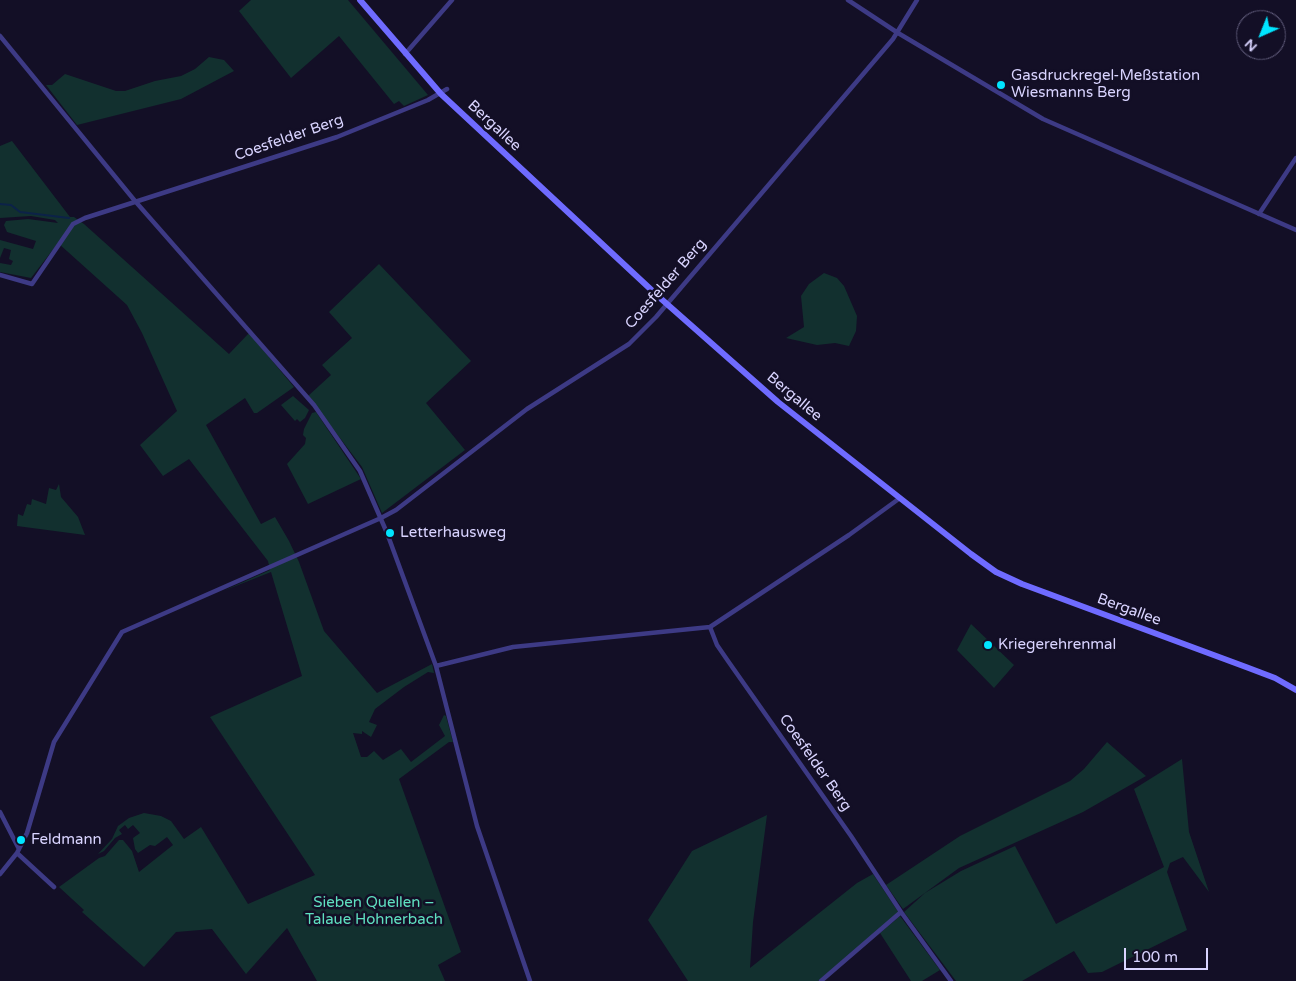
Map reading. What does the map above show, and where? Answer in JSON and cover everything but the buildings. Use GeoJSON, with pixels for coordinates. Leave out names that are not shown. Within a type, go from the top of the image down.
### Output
{"type":"FeatureCollection","features":[{"type":"Feature","properties":{"kind":"street","name":"Bergallee"},"geometry":{"type":"LineString","coordinates":[[360,0],[441,94],[667,304],[778,402],[971,554],[1004,576],[1256,670],[1296,690]]}},
{"type":"Feature","properties":{"kind":"street"},"geometry":{"type":"LineString","coordinates":[[405,54],[452,0]]}},
{"type":"Feature","properties":{"kind":"street"},"geometry":{"type":"LineString","coordinates":[[848,0],[898,33],[1043,119],[1296,230]]}},
{"type":"Feature","properties":{"kind":"street","name":"Coesfelder Berg"},"geometry":{"type":"LineString","coordinates":[[0,874],[18,851],[27,833],[54,742],[122,632],[381,518],[527,409],[622,349],[642,332],[667,304],[898,33],[917,0]]}},
{"type":"Feature","properties":{"kind":"street"},"geometry":{"type":"LineString","coordinates":[[0,36],[135,201],[314,405],[360,471],[381,518],[436,666],[478,826],[530,981]]}},
{"type":"Feature","properties":{"kind":"street","name":"Coesfelder Berg"},"geometry":{"type":"LineString","coordinates":[[0,275],[32,284],[73,224],[85,218],[337,137],[441,94],[447,89]]}},
{"type":"Feature","properties":{"kind":"street"},"geometry":{"type":"LineString","coordinates":[[1259,214],[1296,158]]}},
{"type":"Feature","properties":{"kind":"street"},"geometry":{"type":"LineString","coordinates":[[436,666],[513,647],[710,627],[849,535],[900,498]]}},
{"type":"Feature","properties":{"kind":"street","name":"Coesfelder Berg"},"geometry":{"type":"LineString","coordinates":[[710,627],[717,645],[851,836],[900,912],[951,981]]}},
{"type":"Feature","properties":{"kind":"street"},"geometry":{"type":"LineString","coordinates":[[0,812],[18,851],[54,887]]}},
{"type":"Feature","properties":{"kind":"street"},"geometry":{"type":"LineString","coordinates":[[820,981],[900,912]]}},
{"type":"Feature","properties":{"kind":"green space"},"geometry":{"type":"Polygon","coordinates":[[[251,0],[348,0],[428,95],[404,106],[399,101],[394,104],[339,36],[291,78],[239,11],[251,0]]]}},
{"type":"Feature","properties":{"kind":"green space"},"geometry":{"type":"Polygon","coordinates":[[[209,57],[224,60],[234,71],[181,99],[77,125],[46,85],[52,85],[65,74],[116,91],[125,91],[155,81],[181,76],[195,69],[209,57]]]}},
{"type":"Feature","properties":{"kind":"green space","name":"Sieben Quellen – Talaue Hohnerbach"},"geometry":{"type":"Polygon","coordinates":[[[12,141],[70,217],[74,217],[84,224],[229,354],[249,333],[294,387],[257,413],[254,413],[245,398],[206,425],[261,524],[275,517],[289,541],[299,562],[324,631],[377,693],[432,664],[434,673],[428,672],[375,709],[369,722],[377,725],[371,737],[362,731],[362,734],[353,733],[361,757],[367,757],[374,751],[383,760],[401,749],[411,762],[445,736],[439,725],[444,715],[446,716],[453,742],[449,742],[399,779],[461,952],[438,965],[445,981],[317,981],[287,928],[246,974],[212,929],[176,932],[144,967],[82,912],[84,910],[59,887],[99,858],[105,856],[119,840],[123,840],[132,851],[139,872],[173,845],[167,837],[155,846],[150,845],[138,853],[135,849],[133,838],[140,833],[133,825],[128,829],[125,825],[119,830],[122,834],[115,838],[104,851],[98,854],[112,839],[118,826],[129,818],[144,813],[161,816],[171,821],[184,839],[201,827],[248,904],[315,875],[210,717],[302,676],[271,572],[223,591],[270,570],[268,561],[189,459],[163,476],[140,445],[177,411],[142,333],[127,305],[58,243],[31,278],[0,272],[0,263],[11,265],[13,261],[9,259],[11,250],[4,248],[0,258],[0,240],[33,249],[36,241],[7,232],[4,225],[6,221],[28,219],[58,223],[55,220],[31,216],[0,218],[0,146],[12,141]]]}},
{"type":"Feature","properties":{"kind":"green space"},"geometry":{"type":"Polygon","coordinates":[[[379,264],[471,361],[426,403],[465,450],[382,513],[362,467],[308,396],[331,375],[322,365],[352,338],[329,312],[379,264]]]}},
{"type":"Feature","properties":{"kind":"green space"},"geometry":{"type":"Polygon","coordinates":[[[824,273],[837,278],[844,286],[857,316],[856,331],[849,346],[835,343],[817,345],[786,338],[804,327],[801,296],[809,284],[824,273]]]}},
{"type":"Feature","properties":{"kind":"green space"},"geometry":{"type":"Polygon","coordinates":[[[293,396],[309,410],[305,418],[300,422],[297,419],[295,421],[281,405],[293,396]]]}},
{"type":"Feature","properties":{"kind":"green space"},"geometry":{"type":"Polygon","coordinates":[[[316,412],[361,479],[308,504],[287,464],[305,444],[304,429],[312,413],[316,412]]]}},
{"type":"Feature","properties":{"kind":"green space"},"geometry":{"type":"Polygon","coordinates":[[[59,484],[61,497],[78,517],[85,535],[17,526],[18,514],[23,516],[27,504],[31,505],[32,499],[46,504],[49,488],[56,490],[59,484]]]}},
{"type":"Feature","properties":{"kind":"green space"},"geometry":{"type":"Polygon","coordinates":[[[971,624],[1014,665],[994,688],[957,650],[971,624]]]}},
{"type":"Feature","properties":{"kind":"green space"},"geometry":{"type":"Polygon","coordinates":[[[1107,742],[1146,776],[1083,812],[959,868],[903,909],[886,885],[960,836],[1070,781],[1084,769],[1107,742]]]}},
{"type":"Feature","properties":{"kind":"green space"},"geometry":{"type":"Polygon","coordinates":[[[1182,759],[1189,832],[1209,892],[1183,857],[1170,863],[1167,872],[1187,930],[1102,972],[1088,973],[1074,951],[1022,981],[956,981],[904,912],[925,893],[961,871],[1015,846],[1056,924],[1164,867],[1134,789],[1182,759]]]}},
{"type":"Feature","properties":{"kind":"green space"},"geometry":{"type":"Polygon","coordinates":[[[767,815],[753,922],[750,968],[857,883],[873,874],[899,913],[818,981],[688,981],[648,920],[692,851],[767,815]]]}},
{"type":"Feature","properties":{"kind":"green space"},"geometry":{"type":"Polygon","coordinates":[[[900,916],[940,970],[922,981],[911,981],[880,933],[900,916]]]}},
{"type":"Feature","properties":{"kind":"waterway"},"geometry":{"type":"LineString","coordinates":[[0,204],[11,205],[20,212],[69,218]]}},
{"type":"Feature","properties":{"kind":"place","name":"Gasdruckregel-Meßstation Wiesmanns Berg"},"geometry":{"type":"Point","coordinates":[1001,85]}},
{"type":"Feature","properties":{"kind":"place","name":"Letterhausweg"},"geometry":{"type":"Point","coordinates":[390,533]}},
{"type":"Feature","properties":{"kind":"place","name":"Kriegerehrenmal"},"geometry":{"type":"Point","coordinates":[988,645]}},
{"type":"Feature","properties":{"kind":"place","name":"Feldmann"},"geometry":{"type":"Point","coordinates":[21,840]}}]}
